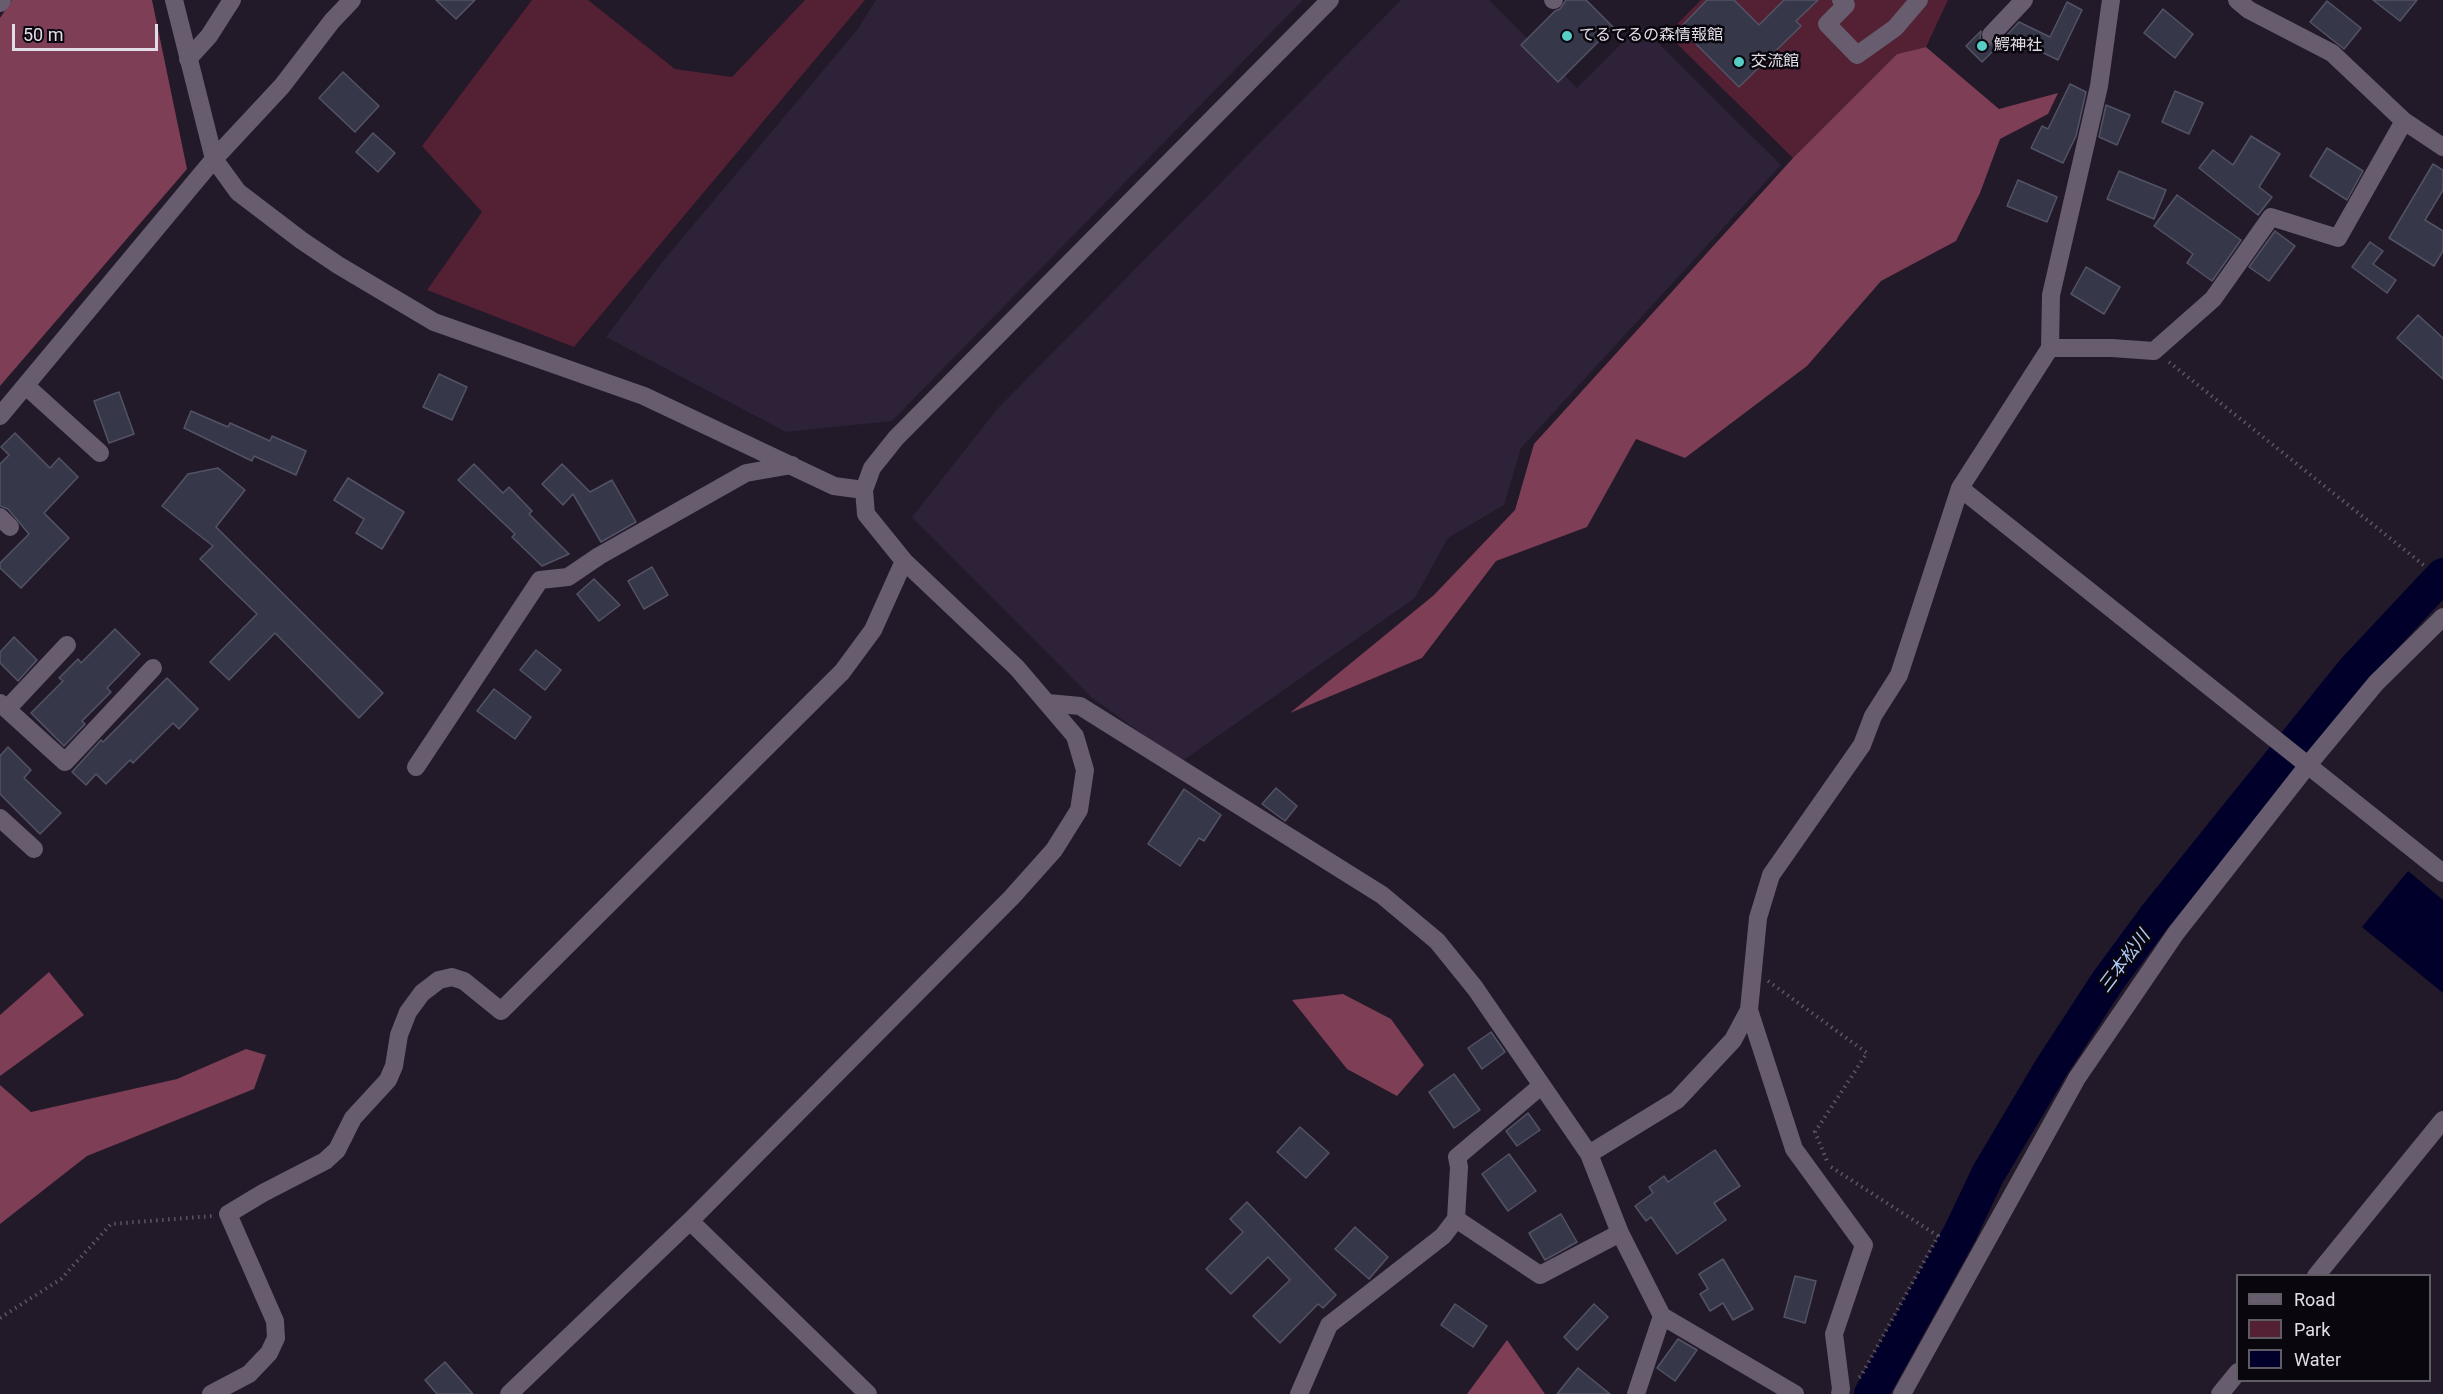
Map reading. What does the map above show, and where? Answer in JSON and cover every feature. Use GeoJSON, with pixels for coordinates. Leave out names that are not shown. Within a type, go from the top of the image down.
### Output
{"type":"FeatureCollection","features":[{"type":"Feature","properties":{"kind":"street"},"geometry":{"type":"LineString","coordinates":[[174,0],[214,159],[238,192],[255,207],[338,266],[435,322],[644,396],[834,486],[864,490]]}},
{"type":"Feature","properties":{"kind":"street"},"geometry":{"type":"LineString","coordinates":[[188,59],[208,36],[232,0]]}},
{"type":"Feature","properties":{"kind":"street"},"geometry":{"type":"LineString","coordinates":[[0,416],[214,159],[282,86],[332,21],[352,0]]}},
{"type":"Feature","properties":{"kind":"street"},"geometry":{"type":"LineString","coordinates":[[509,1394],[690,1221],[1012,897],[1053,849],[1080,810],[1084,770],[1075,736],[1017,668],[904,561],[866,514],[864,490],[872,468],[896,438],[1330,0]]}},
{"type":"Feature","properties":{"kind":"street"},"geometry":{"type":"LineString","coordinates":[[1846,2],[1827,24],[1857,55],[1895,28],[1919,0]]}},
{"type":"Feature","properties":{"kind":"street"},"geometry":{"type":"LineString","coordinates":[[1991,35],[2024,0]]}},
{"type":"Feature","properties":{"kind":"street"},"geometry":{"type":"LineString","coordinates":[[1588,1154],[1677,1100],[1733,1040],[1749,1010],[1758,918],[1771,875],[1862,745],[1873,716],[1899,675],[1960,488],[2050,348],[2051,295],[2099,86],[2111,0]]}},
{"type":"Feature","properties":{"kind":"street"},"geometry":{"type":"LineString","coordinates":[[2237,0],[2249,10],[2332,53],[2404,121],[2443,147]]}},
{"type":"Feature","properties":{"kind":"street"},"geometry":{"type":"LineString","coordinates":[[2050,348],[2154,351],[2214,299],[2271,217],[2338,238],[2404,121]]}},
{"type":"Feature","properties":{"kind":"street"},"geometry":{"type":"LineString","coordinates":[[26,386],[100,453]]}},
{"type":"Feature","properties":{"kind":"street"},"geometry":{"type":"LineString","coordinates":[[416,767],[540,580],[568,578],[599,556],[746,473],[792,465]]}},
{"type":"Feature","properties":{"kind":"street"},"geometry":{"type":"LineString","coordinates":[[1960,488],[2443,873]]}},
{"type":"Feature","properties":{"kind":"street"},"geometry":{"type":"LineString","coordinates":[[212,1394],[249,1374],[269,1353],[276,1338],[274,1321],[228,1214],[325,1161],[337,1150],[352,1118],[388,1080],[394,1066],[399,1035],[408,1012],[422,993],[439,980],[453,977],[464,981],[501,1011],[842,672],[873,630],[904,561]]}},
{"type":"Feature","properties":{"kind":"street"},"geometry":{"type":"LineString","coordinates":[[1902,1394],[2077,1078],[2176,933],[2308,765],[2376,683],[2443,616]]}},
{"type":"Feature","properties":{"kind":"street"},"geometry":{"type":"LineString","coordinates":[[67,645],[3,706],[65,762],[153,668]]}},
{"type":"Feature","properties":{"kind":"street"},"geometry":{"type":"LineString","coordinates":[[1048,703],[1080,706],[1382,896],[1443,949],[1475,988],[1588,1154],[1620,1233],[1662,1316],[1795,1394]]}},
{"type":"Feature","properties":{"kind":"street"},"geometry":{"type":"LineString","coordinates":[[0,818],[34,849]]}},
{"type":"Feature","properties":{"kind":"street"},"geometry":{"type":"LineString","coordinates":[[1749,1010],[1794,1149],[1864,1245],[1834,1335],[1841,1391]]}},
{"type":"Feature","properties":{"kind":"street"},"geometry":{"type":"LineString","coordinates":[[1299,1394],[1329,1325],[1443,1236],[1456,1219],[1459,1167],[1457,1157],[1541,1086]]}},
{"type":"Feature","properties":{"kind":"street"},"geometry":{"type":"LineString","coordinates":[[2317,1274],[2443,1120]]}},
{"type":"Feature","properties":{"kind":"street"},"geometry":{"type":"LineString","coordinates":[[1456,1219],[1540,1275],[1620,1233]]}},
{"type":"Feature","properties":{"kind":"street"},"geometry":{"type":"LineString","coordinates":[[690,1221],[868,1394]]}},
{"type":"Feature","properties":{"kind":"street"},"geometry":{"type":"LineString","coordinates":[[1636,1394],[1662,1316]]}},
{"type":"Feature","properties":{"kind":"street"},"geometry":{"type":"LineString","coordinates":[[2220,1394],[2236,1374]]}},
{"type":"Feature","properties":{"kind":"path"},"geometry":{"type":"LineString","coordinates":[[2154,351],[2426,567]]}},
{"type":"Feature","properties":{"kind":"path"},"geometry":{"type":"LineString","coordinates":[[1753,970],[1867,1053],[1815,1132],[1829,1166],[1938,1236],[1861,1376],[1841,1391]]}},
{"type":"Feature","properties":{"kind":"path"},"geometry":{"type":"LineString","coordinates":[[0,1318],[61,1279],[111,1224],[228,1214]]}},
{"type":"Feature","properties":{"kind":"shaded area"},"geometry":{"type":"Polygon","coordinates":[[[12,0],[152,0],[187,169],[0,386],[0,18],[12,0]]]}},
{"type":"Feature","properties":{"kind":"shaded area"},"geometry":{"type":"Polygon","coordinates":[[[876,0],[1303,0],[892,421],[786,432],[606,337],[663,261],[857,30],[876,0]]]}},
{"type":"Feature","properties":{"kind":"shaded area"},"geometry":{"type":"Polygon","coordinates":[[[1401,0],[1489,0],[1577,88],[1640,25],[1781,165],[1521,448],[1504,505],[1448,538],[1415,598],[1181,762],[1091,697],[912,517],[998,408],[1401,0]]]}},
{"type":"Feature","properties":{"kind":"shaded area"},"geometry":{"type":"Polygon","coordinates":[[[1926,47],[1999,109],[2058,93],[2048,114],[2000,139],[1980,193],[1956,241],[1881,281],[1807,366],[1685,458],[1636,439],[1587,527],[1496,561],[1422,658],[1290,713],[1434,595],[1515,510],[1534,444],[1793,158],[1897,54],[1926,47]]]}},
{"type":"Feature","properties":{"kind":"shaded area"},"geometry":{"type":"Polygon","coordinates":[[[49,972],[84,1015],[0,1076],[0,1015],[49,972]]]}},
{"type":"Feature","properties":{"kind":"shaded area"},"geometry":{"type":"Polygon","coordinates":[[[1343,994],[1391,1019],[1424,1065],[1397,1096],[1347,1069],[1292,1000],[1343,994]]]}},
{"type":"Feature","properties":{"kind":"shaded area"},"geometry":{"type":"Polygon","coordinates":[[[246,1049],[266,1055],[254,1089],[87,1156],[0,1224],[0,1085],[31,1112],[177,1079],[246,1049]]]}},
{"type":"Feature","properties":{"kind":"shaded area"},"geometry":{"type":"Polygon","coordinates":[[[1507,1340],[1545,1394],[1467,1394],[1507,1340]]]}},
{"type":"Feature","properties":{"kind":"green space"},"geometry":{"type":"Polygon","coordinates":[[[532,0],[588,0],[675,69],[732,77],[805,0],[865,0],[574,347],[427,290],[482,212],[422,146],[532,0]]]}},
{"type":"Feature","properties":{"kind":"green space"},"geometry":{"type":"Polygon","coordinates":[[[1701,0],[1948,0],[1926,47],[1897,54],[1793,158],[1667,34],[1701,0]]]}},
{"type":"Feature","properties":{"kind":"water"},"geometry":{"type":"Polygon","coordinates":[[[2408,871],[2443,900],[2443,993],[2362,927],[2408,871]]]}},
{"type":"Feature","properties":{"kind":"building"},"geometry":{"type":"Polygon","coordinates":[[[436,0],[475,0],[456,19],[436,0]]]}},
{"type":"Feature","properties":{"kind":"building","name":"てるてるの森情報館"},"geometry":{"type":"Polygon","coordinates":[[[1566,0],[1586,0],[1613,27],[1558,82],[1521,45],[1555,11],[1560,9],[1566,0]]]}},
{"type":"Feature","properties":{"kind":"building","name":"交流館"},"geometry":{"type":"Polygon","coordinates":[[[1707,0],[1734,0],[1759,25],[1784,0],[1818,0],[1796,21],[1801,26],[1739,87],[1680,28],[1707,0]]]}},
{"type":"Feature","properties":{"kind":"building"},"geometry":{"type":"Polygon","coordinates":[[[2373,0],[2417,0],[2400,21],[2373,0]]]}},
{"type":"Feature","properties":{"kind":"building"},"geometry":{"type":"Polygon","coordinates":[[[2327,1],[2361,28],[2344,49],[2310,22],[2327,1]]]}},
{"type":"Feature","properties":{"kind":"building"},"geometry":{"type":"Polygon","coordinates":[[[2067,2],[2082,10],[2058,60],[2007,35],[2019,22],[2050,37],[2067,2]]]}},
{"type":"Feature","properties":{"kind":"building"},"geometry":{"type":"Polygon","coordinates":[[[2163,9],[2193,34],[2175,58],[2144,33],[2163,9]]]}},
{"type":"Feature","properties":{"kind":"building","name":"鰐神社"},"geometry":{"type":"Polygon","coordinates":[[[1981,31],[1980,38],[1984,44],[1998,46],[1982,62],[1966,46],[1981,31]]]}},
{"type":"Feature","properties":{"kind":"building"},"geometry":{"type":"Polygon","coordinates":[[[343,72],[379,106],[355,132],[319,98],[343,72]]]}},
{"type":"Feature","properties":{"kind":"building"},"geometry":{"type":"Polygon","coordinates":[[[2070,84],[2086,92],[2076,136],[2063,163],[2031,148],[2042,126],[2048,129],[2070,84]]]}},
{"type":"Feature","properties":{"kind":"building"},"geometry":{"type":"Polygon","coordinates":[[[2175,91],[2203,103],[2189,134],[2162,122],[2175,91]]]}},
{"type":"Feature","properties":{"kind":"building"},"geometry":{"type":"Polygon","coordinates":[[[2106,105],[2130,115],[2117,145],[2099,137],[2106,105]]]}},
{"type":"Feature","properties":{"kind":"building"},"geometry":{"type":"Polygon","coordinates":[[[373,133],[395,153],[378,172],[356,152],[373,133]]]}},
{"type":"Feature","properties":{"kind":"building"},"geometry":{"type":"Polygon","coordinates":[[[2251,136],[2280,154],[2259,187],[2272,197],[2258,215],[2199,168],[2213,150],[2233,165],[2251,136]]]}},
{"type":"Feature","properties":{"kind":"building"},"geometry":{"type":"Polygon","coordinates":[[[2327,148],[2363,171],[2347,200],[2310,176],[2327,148]]]}},
{"type":"Feature","properties":{"kind":"building"},"geometry":{"type":"Polygon","coordinates":[[[2433,164],[2443,170],[2443,190],[2425,220],[2443,231],[2443,251],[2434,266],[2389,238],[2433,164]]]}},
{"type":"Feature","properties":{"kind":"building"},"geometry":{"type":"Polygon","coordinates":[[[2119,171],[2166,190],[2154,219],[2107,199],[2119,171]]]}},
{"type":"Feature","properties":{"kind":"building"},"geometry":{"type":"Polygon","coordinates":[[[2018,180],[2057,197],[2047,222],[2007,206],[2018,180]]]}},
{"type":"Feature","properties":{"kind":"building"},"geometry":{"type":"Polygon","coordinates":[[[2177,195],[2241,240],[2212,281],[2187,263],[2193,254],[2154,226],[2177,195]]]}},
{"type":"Feature","properties":{"kind":"building"},"geometry":{"type":"Polygon","coordinates":[[[2275,231],[2295,246],[2269,281],[2249,267],[2275,231]]]}},
{"type":"Feature","properties":{"kind":"building"},"geometry":{"type":"Polygon","coordinates":[[[2370,242],[2383,251],[2373,264],[2396,280],[2387,293],[2352,267],[2370,242]]]}},
{"type":"Feature","properties":{"kind":"building"},"geometry":{"type":"Polygon","coordinates":[[[2086,267],[2120,287],[2104,314],[2071,294],[2086,267]]]}},
{"type":"Feature","properties":{"kind":"building"},"geometry":{"type":"Polygon","coordinates":[[[2418,315],[2443,338],[2443,379],[2397,338],[2418,315]]]}},
{"type":"Feature","properties":{"kind":"building"},"geometry":{"type":"Polygon","coordinates":[[[439,374],[467,387],[452,420],[423,407],[439,374]]]}},
{"type":"Feature","properties":{"kind":"building"},"geometry":{"type":"Polygon","coordinates":[[[119,392],[134,434],[109,443],[94,401],[119,392]]]}},
{"type":"Feature","properties":{"kind":"building"},"geometry":{"type":"Polygon","coordinates":[[[191,411],[228,427],[230,423],[270,441],[272,436],[306,451],[296,475],[254,456],[252,461],[184,428],[191,411]]]}},
{"type":"Feature","properties":{"kind":"building"},"geometry":{"type":"Polygon","coordinates":[[[15,433],[50,468],[59,458],[78,477],[44,513],[69,538],[21,588],[0,568],[0,563],[29,534],[8,509],[0,506],[0,464],[9,455],[1,447],[15,433]]]}},
{"type":"Feature","properties":{"kind":"building"},"geometry":{"type":"Polygon","coordinates":[[[474,464],[503,493],[509,487],[532,511],[529,514],[569,554],[542,566],[512,537],[515,534],[458,480],[474,464]]]}},
{"type":"Feature","properties":{"kind":"building"},"geometry":{"type":"Polygon","coordinates":[[[562,464],[590,492],[612,480],[636,522],[601,542],[573,494],[563,505],[542,484],[562,464]]]}},
{"type":"Feature","properties":{"kind":"building"},"geometry":{"type":"Polygon","coordinates":[[[218,468],[245,490],[216,527],[383,693],[359,718],[275,633],[229,680],[210,662],[257,614],[200,559],[213,546],[162,506],[188,474],[218,468]]]}},
{"type":"Feature","properties":{"kind":"building"},"geometry":{"type":"Polygon","coordinates":[[[348,478],[404,512],[382,549],[356,533],[364,519],[334,500],[348,478]]]}},
{"type":"Feature","properties":{"kind":"building"},"geometry":{"type":"Polygon","coordinates":[[[652,567],[668,595],[644,609],[628,581],[652,567]]]}},
{"type":"Feature","properties":{"kind":"building"},"geometry":{"type":"Polygon","coordinates":[[[594,579],[620,605],[599,621],[577,594],[594,579]]]}},
{"type":"Feature","properties":{"kind":"building"},"geometry":{"type":"Polygon","coordinates":[[[115,629],[140,654],[107,688],[111,692],[82,721],[85,724],[64,746],[31,713],[63,681],[59,678],[78,659],[81,663],[115,629]]]}},
{"type":"Feature","properties":{"kind":"building"},"geometry":{"type":"Polygon","coordinates":[[[14,637],[37,660],[18,681],[0,663],[0,652],[14,637]]]}},
{"type":"Feature","properties":{"kind":"building"},"geometry":{"type":"Polygon","coordinates":[[[536,650],[561,670],[545,690],[520,670],[536,650]]]}},
{"type":"Feature","properties":{"kind":"building"},"geometry":{"type":"Polygon","coordinates":[[[167,678],[198,709],[179,729],[173,723],[133,763],[130,760],[106,784],[96,774],[86,785],[72,772],[101,740],[103,742],[167,678]]]}},
{"type":"Feature","properties":{"kind":"building"},"geometry":{"type":"Polygon","coordinates":[[[494,689],[531,717],[515,739],[477,711],[494,689]]]}},
{"type":"Feature","properties":{"kind":"building"},"geometry":{"type":"Polygon","coordinates":[[[8,747],[31,770],[24,778],[61,813],[40,834],[0,794],[0,756],[8,747]]]}},
{"type":"Feature","properties":{"kind":"building"},"geometry":{"type":"Polygon","coordinates":[[[1276,788],[1297,806],[1285,821],[1262,804],[1276,788]]]}},
{"type":"Feature","properties":{"kind":"building"},"geometry":{"type":"Polygon","coordinates":[[[1184,789],[1221,815],[1204,841],[1199,838],[1180,866],[1148,844],[1184,789]]]}},
{"type":"Feature","properties":{"kind":"building"},"geometry":{"type":"Polygon","coordinates":[[[1491,1032],[1505,1052],[1482,1069],[1468,1048],[1491,1032]]]}},
{"type":"Feature","properties":{"kind":"building"},"geometry":{"type":"Polygon","coordinates":[[[1454,1074],[1480,1110],[1454,1128],[1429,1092],[1454,1074]]]}},
{"type":"Feature","properties":{"kind":"building"},"geometry":{"type":"Polygon","coordinates":[[[1528,1113],[1540,1130],[1517,1146],[1506,1131],[1528,1113]]]}},
{"type":"Feature","properties":{"kind":"building"},"geometry":{"type":"Polygon","coordinates":[[[1300,1127],[1329,1153],[1306,1178],[1277,1152],[1300,1127]]]}},
{"type":"Feature","properties":{"kind":"building"},"geometry":{"type":"Polygon","coordinates":[[[1715,1150],[1740,1186],[1714,1203],[1726,1220],[1677,1254],[1651,1217],[1646,1221],[1635,1206],[1653,1193],[1649,1187],[1664,1176],[1668,1182],[1715,1150]]]}},
{"type":"Feature","properties":{"kind":"building"},"geometry":{"type":"Polygon","coordinates":[[[1509,1154],[1536,1191],[1508,1211],[1482,1174],[1509,1154]]]}},
{"type":"Feature","properties":{"kind":"building"},"geometry":{"type":"Polygon","coordinates":[[[1247,1202],[1336,1295],[1323,1308],[1318,1304],[1280,1343],[1253,1316],[1290,1280],[1268,1257],[1231,1294],[1206,1269],[1243,1232],[1230,1219],[1247,1202]]]}},
{"type":"Feature","properties":{"kind":"building"},"geometry":{"type":"Polygon","coordinates":[[[1561,1214],[1577,1242],[1545,1260],[1529,1233],[1561,1214]]]}},
{"type":"Feature","properties":{"kind":"building"},"geometry":{"type":"Polygon","coordinates":[[[1355,1227],[1388,1257],[1369,1279],[1335,1249],[1355,1227]]]}},
{"type":"Feature","properties":{"kind":"building"},"geometry":{"type":"Polygon","coordinates":[[[1723,1259],[1753,1309],[1733,1320],[1723,1303],[1710,1311],[1700,1294],[1708,1289],[1699,1274],[1723,1259]]]}},
{"type":"Feature","properties":{"kind":"building"},"geometry":{"type":"Polygon","coordinates":[[[1795,1276],[1816,1281],[1805,1323],[1784,1317],[1795,1276]]]}},
{"type":"Feature","properties":{"kind":"building"},"geometry":{"type":"Polygon","coordinates":[[[1455,1304],[1487,1326],[1473,1347],[1441,1325],[1455,1304]]]}},
{"type":"Feature","properties":{"kind":"building"},"geometry":{"type":"Polygon","coordinates":[[[1594,1304],[1608,1317],[1577,1350],[1564,1337],[1594,1304]]]}},
{"type":"Feature","properties":{"kind":"building"},"geometry":{"type":"Polygon","coordinates":[[[1678,1339],[1697,1350],[1675,1381],[1657,1368],[1678,1339]]]}},
{"type":"Feature","properties":{"kind":"building"},"geometry":{"type":"Polygon","coordinates":[[[445,1362],[473,1394],[437,1394],[425,1380],[445,1362]]]}},
{"type":"Feature","properties":{"kind":"building"},"geometry":{"type":"Polygon","coordinates":[[[1578,1368],[1610,1394],[1557,1394],[1578,1368]]]}},
{"type":"Feature","properties":{"kind":"waterway","name":"三本松川"},"geometry":{"type":"LineString","coordinates":[[1871,1394],[1960,1233],[1988,1174],[2051,1068],[2107,982],[2154,918],[2353,671],[2443,575]]}},
{"type":"Feature","properties":{"kind":"place","name":"てるてるの森情報館"},"geometry":{"type":"Point","coordinates":[1567,36]}},
{"type":"Feature","properties":{"kind":"place","name":"鰐神社"},"geometry":{"type":"Point","coordinates":[1982,46]}},
{"type":"Feature","properties":{"kind":"place","name":"交流館"},"geometry":{"type":"Point","coordinates":[1739,62]}}]}
